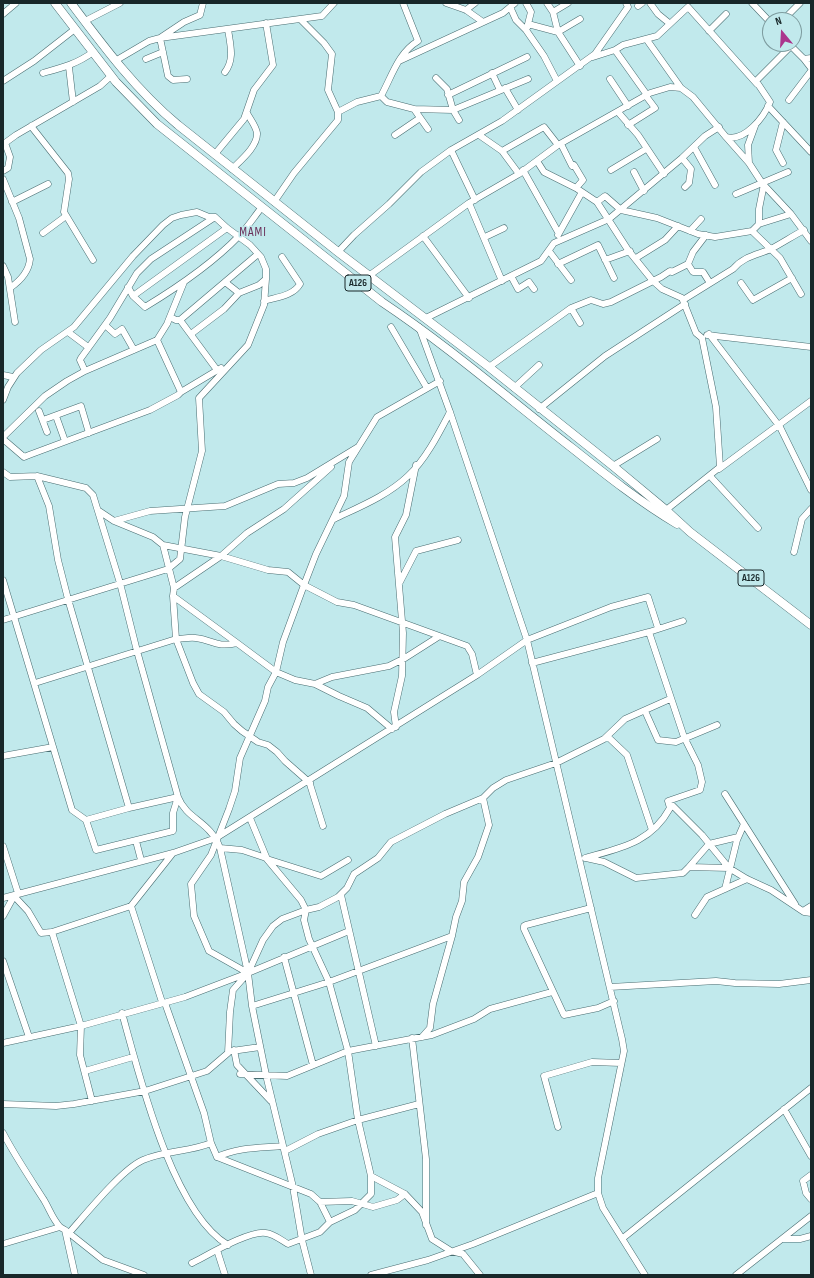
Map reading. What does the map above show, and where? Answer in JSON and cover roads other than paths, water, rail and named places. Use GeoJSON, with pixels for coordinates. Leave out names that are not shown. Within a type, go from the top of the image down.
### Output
{"type":"FeatureCollection","features":[{"type":"Feature","properties":{"kind":"highway","name":"A126"},"geometry":{"type":"LineString","coordinates":[[55,3],[111,76],[157,124],[382,302],[418,326],[614,482],[648,506],[690,532]]}},
{"type":"Feature","properties":{"kind":"highway","name":"A126"},"geometry":{"type":"LineString","coordinates":[[70,3],[115,61],[152,103],[274,202],[489,367],[539,409],[613,466],[690,532],[811,625]]}},
{"type":"Feature","properties":{"kind":"street"},"geometry":{"type":"LineString","coordinates":[[3,14],[16,3]]}},
{"type":"Feature","properties":{"kind":"street"},"geometry":{"type":"LineString","coordinates":[[85,22],[120,3]]}},
{"type":"Feature","properties":{"kind":"street"},"geometry":{"type":"LineString","coordinates":[[160,38],[184,22],[200,16],[202,3]]}},
{"type":"Feature","properties":{"kind":"street"},"geometry":{"type":"LineString","coordinates":[[382,96],[399,61],[411,45],[418,41],[403,3]]}},
{"type":"Feature","properties":{"kind":"street"},"geometry":{"type":"LineString","coordinates":[[446,3],[466,10],[483,22]]}},
{"type":"Feature","properties":{"kind":"street"},"geometry":{"type":"LineString","coordinates":[[466,10],[475,3]]}},
{"type":"Feature","properties":{"kind":"street"},"geometry":{"type":"LineString","coordinates":[[399,61],[510,9],[515,3]]}},
{"type":"Feature","properties":{"kind":"street"},"geometry":{"type":"LineString","coordinates":[[526,3],[531,12],[527,27],[557,81]]}},
{"type":"Feature","properties":{"kind":"street"},"geometry":{"type":"LineString","coordinates":[[547,3],[552,12],[558,32],[580,66]]}},
{"type":"Feature","properties":{"kind":"street"},"geometry":{"type":"LineString","coordinates":[[552,12],[568,3]]}},
{"type":"Feature","properties":{"kind":"street"},"geometry":{"type":"LineString","coordinates":[[338,252],[421,172],[451,150],[518,110],[589,59],[606,39],[628,7],[626,3]]}},
{"type":"Feature","properties":{"kind":"street"},"geometry":{"type":"LineString","coordinates":[[650,3],[658,14],[669,23]]}},
{"type":"Feature","properties":{"kind":"street"},"geometry":{"type":"LineString","coordinates":[[752,3],[762,14]]}},
{"type":"Feature","properties":{"kind":"street"},"geometry":{"type":"LineString","coordinates":[[791,12],[800,3]]}},
{"type":"Feature","properties":{"kind":"street"},"geometry":{"type":"LineString","coordinates":[[115,61],[149,41],[160,38],[322,16],[332,4]]}},
{"type":"Feature","properties":{"kind":"street"},"geometry":{"type":"LineString","coordinates":[[589,59],[615,50],[624,45],[647,40],[657,36],[669,23],[688,7],[759,87],[770,102],[756,124],[748,145],[749,163]]}},
{"type":"Feature","properties":{"kind":"street"},"geometry":{"type":"LineString","coordinates":[[510,9],[516,20],[527,27],[558,32],[580,18]]}},
{"type":"Feature","properties":{"kind":"street"},"geometry":{"type":"LineString","coordinates":[[709,31],[726,14]]}},
{"type":"Feature","properties":{"kind":"street"},"geometry":{"type":"LineString","coordinates":[[274,202],[294,173],[338,120],[338,112],[328,90],[332,54],[324,43],[300,20]]}},
{"type":"Feature","properties":{"kind":"street"},"geometry":{"type":"LineString","coordinates":[[214,154],[247,113],[254,90],[273,65],[266,23]]}},
{"type":"Feature","properties":{"kind":"street"},"geometry":{"type":"LineString","coordinates":[[3,81],[34,61],[75,29]]}},
{"type":"Feature","properties":{"kind":"street"},"geometry":{"type":"LineString","coordinates":[[225,72],[230,66],[232,59],[228,29]]}},
{"type":"Feature","properties":{"kind":"street"},"geometry":{"type":"LineString","coordinates":[[160,38],[168,76],[173,80],[187,79]]}},
{"type":"Feature","properties":{"kind":"street"},"geometry":{"type":"LineString","coordinates":[[647,40],[681,88],[693,97],[719,127],[749,163],[763,183],[804,230],[811,241]]}},
{"type":"Feature","properties":{"kind":"street"},"geometry":{"type":"LineString","coordinates":[[615,50],[655,108],[628,125]]}},
{"type":"Feature","properties":{"kind":"street"},"geometry":{"type":"LineString","coordinates":[[42,74],[69,66],[82,60],[93,52]]}},
{"type":"Feature","properties":{"kind":"street"},"geometry":{"type":"LineString","coordinates":[[146,59],[163,52]]}},
{"type":"Feature","properties":{"kind":"street"},"geometry":{"type":"LineString","coordinates":[[759,87],[756,81],[783,52]]}},
{"type":"Feature","properties":{"kind":"street"},"geometry":{"type":"LineString","coordinates":[[797,52],[811,68]]}},
{"type":"Feature","properties":{"kind":"street"},"geometry":{"type":"LineString","coordinates":[[448,95],[527,56]]}},
{"type":"Feature","properties":{"kind":"street"},"geometry":{"type":"LineString","coordinates":[[804,59],[811,58]]}},
{"type":"Feature","properties":{"kind":"street"},"geometry":{"type":"LineString","coordinates":[[69,66],[73,102]]}},
{"type":"Feature","properties":{"kind":"street"},"geometry":{"type":"LineString","coordinates":[[789,100],[811,71]]}},
{"type":"Feature","properties":{"kind":"street"},"geometry":{"type":"LineString","coordinates":[[492,73],[518,110]]}},
{"type":"Feature","properties":{"kind":"street"},"geometry":{"type":"LineString","coordinates":[[3,171],[8,168],[10,157],[5,143],[31,126],[100,86],[111,76]]}},
{"type":"Feature","properties":{"kind":"street"},"geometry":{"type":"LineString","coordinates":[[436,78],[447,89],[453,110],[459,120]]}},
{"type":"Feature","properties":{"kind":"street"},"geometry":{"type":"LineString","coordinates":[[382,96],[387,102],[414,109],[453,110],[528,78]]}},
{"type":"Feature","properties":{"kind":"street"},"geometry":{"type":"LineString","coordinates":[[610,79],[628,106]]}},
{"type":"Feature","properties":{"kind":"street"},"geometry":{"type":"LineString","coordinates":[[370,275],[472,202],[521,172],[559,145],[647,95],[670,87],[681,88]]}},
{"type":"Feature","properties":{"kind":"street"},"geometry":{"type":"LineString","coordinates":[[338,112],[357,102],[382,96]]}},
{"type":"Feature","properties":{"kind":"street"},"geometry":{"type":"LineString","coordinates":[[768,106],[811,151]]}},
{"type":"Feature","properties":{"kind":"street"},"geometry":{"type":"LineString","coordinates":[[414,109],[428,129]]}},
{"type":"Feature","properties":{"kind":"street"},"geometry":{"type":"LineString","coordinates":[[618,112],[638,135],[664,174]]}},
{"type":"Feature","properties":{"kind":"street"},"geometry":{"type":"LineString","coordinates":[[232,169],[250,150],[256,138],[256,130],[247,113]]}},
{"type":"Feature","properties":{"kind":"street"},"geometry":{"type":"LineString","coordinates":[[395,135],[420,118]]}},
{"type":"Feature","properties":{"kind":"street"},"geometry":{"type":"LineString","coordinates":[[783,122],[776,150],[783,163]]}},
{"type":"Feature","properties":{"kind":"street"},"geometry":{"type":"LineString","coordinates":[[726,137],[735,137],[756,124]]}},
{"type":"Feature","properties":{"kind":"street"},"geometry":{"type":"LineString","coordinates":[[31,126],[68,173],[69,179],[64,208],[66,216],[93,260]]}},
{"type":"Feature","properties":{"kind":"street"},"geometry":{"type":"LineString","coordinates":[[502,151],[544,127],[584,180],[576,188]]}},
{"type":"Feature","properties":{"kind":"street"},"geometry":{"type":"LineString","coordinates":[[554,244],[609,219],[664,174],[706,136],[719,127]]}},
{"type":"Feature","properties":{"kind":"street"},"geometry":{"type":"LineString","coordinates":[[479,134],[502,151],[521,172],[558,232]]}},
{"type":"Feature","properties":{"kind":"street"},"geometry":{"type":"LineString","coordinates":[[694,147],[715,185]]}},
{"type":"Feature","properties":{"kind":"street"},"geometry":{"type":"LineString","coordinates":[[611,170],[646,149]]}},
{"type":"Feature","properties":{"kind":"street"},"geometry":{"type":"LineString","coordinates":[[451,150],[502,281]]}},
{"type":"Feature","properties":{"kind":"street"},"geometry":{"type":"LineString","coordinates":[[682,158],[691,169],[689,183],[685,187]]}},
{"type":"Feature","properties":{"kind":"street"},"geometry":{"type":"LineString","coordinates":[[537,161],[544,172],[576,188],[597,202],[635,260],[653,281],[684,302],[696,333],[702,338],[716,407],[720,469]]}},
{"type":"Feature","properties":{"kind":"street"},"geometry":{"type":"LineString","coordinates":[[634,172],[644,191]]}},
{"type":"Feature","properties":{"kind":"street"},"geometry":{"type":"LineString","coordinates":[[736,194],[788,172]]}},
{"type":"Feature","properties":{"kind":"street"},"geometry":{"type":"LineString","coordinates":[[3,180],[19,218],[30,259],[30,265],[19,282],[10,288]]}},
{"type":"Feature","properties":{"kind":"street"},"geometry":{"type":"LineString","coordinates":[[759,224],[759,208],[763,183]]}},
{"type":"Feature","properties":{"kind":"street"},"geometry":{"type":"LineString","coordinates":[[12,202],[48,184]]}},
{"type":"Feature","properties":{"kind":"street"},"geometry":{"type":"LineString","coordinates":[[426,318],[541,261],[554,244],[558,232],[582,192]]}},
{"type":"Feature","properties":{"kind":"street"},"geometry":{"type":"LineString","coordinates":[[597,202],[605,196],[621,210],[657,218],[690,231],[715,237],[752,230],[759,224],[791,214]]}},
{"type":"Feature","properties":{"kind":"street"},"geometry":{"type":"LineString","coordinates":[[128,287],[133,296],[145,307],[184,282],[216,257],[239,236],[262,207]]}},
{"type":"Feature","properties":{"kind":"street"},"geometry":{"type":"LineString","coordinates":[[3,400],[4,394],[13,377],[41,350],[68,332],[133,256],[163,225],[176,217],[197,212],[209,217],[215,217],[239,236],[258,254],[264,263],[266,279],[264,301],[261,314],[248,345],[199,398],[202,451],[187,510],[180,558],[168,569],[3,620]]}},
{"type":"Feature","properties":{"kind":"street"},"geometry":{"type":"LineString","coordinates":[[43,233],[66,216]]}},
{"type":"Feature","properties":{"kind":"street"},"geometry":{"type":"LineString","coordinates":[[85,371],[80,360],[105,325],[134,277],[151,259],[215,217]]}},
{"type":"Feature","properties":{"kind":"street"},"geometry":{"type":"LineString","coordinates":[[690,231],[701,219]]}},
{"type":"Feature","properties":{"kind":"street"},"geometry":{"type":"LineString","coordinates":[[635,260],[666,240],[678,226]]}},
{"type":"Feature","properties":{"kind":"street"},"geometry":{"type":"LineString","coordinates":[[133,296],[227,228]]}},
{"type":"Feature","properties":{"kind":"street"},"geometry":{"type":"LineString","coordinates":[[485,237],[504,228]]}},
{"type":"Feature","properties":{"kind":"street"},"geometry":{"type":"LineString","coordinates":[[752,230],[780,258],[801,294]]}},
{"type":"Feature","properties":{"kind":"street"},"geometry":{"type":"LineString","coordinates":[[539,409],[605,356],[734,269],[749,256],[770,249],[804,230]]}},
{"type":"Feature","properties":{"kind":"street"},"geometry":{"type":"LineString","coordinates":[[489,367],[571,308],[592,300],[603,304],[611,302],[653,281],[670,270],[672,272],[688,264],[693,252],[706,235]]}},
{"type":"Feature","properties":{"kind":"street"},"geometry":{"type":"LineString","coordinates":[[423,236],[469,298]]}},
{"type":"Feature","properties":{"kind":"street"},"geometry":{"type":"LineString","coordinates":[[558,264],[598,245],[614,278]]}},
{"type":"Feature","properties":{"kind":"street"},"geometry":{"type":"LineString","coordinates":[[549,251],[571,280]]}},
{"type":"Feature","properties":{"kind":"street"},"geometry":{"type":"LineString","coordinates":[[605,260],[630,251]]}},
{"type":"Feature","properties":{"kind":"street"},"geometry":{"type":"LineString","coordinates":[[180,320],[258,254]]}},
{"type":"Feature","properties":{"kind":"street"},"geometry":{"type":"LineString","coordinates":[[264,301],[288,294],[296,290],[300,284],[282,257]]}},
{"type":"Feature","properties":{"kind":"street"},"geometry":{"type":"LineString","coordinates":[[688,264],[693,272],[703,272],[710,284]]}},
{"type":"Feature","properties":{"kind":"street"},"geometry":{"type":"LineString","coordinates":[[3,266],[5,278],[10,288],[9,293],[15,322]]}},
{"type":"Feature","properties":{"kind":"street"},"geometry":{"type":"LineString","coordinates":[[511,276],[518,289],[528,282],[534,289]]}},
{"type":"Feature","properties":{"kind":"street"},"geometry":{"type":"LineString","coordinates":[[741,283],[753,300],[792,278]]}},
{"type":"Feature","properties":{"kind":"street"},"geometry":{"type":"LineString","coordinates":[[191,334],[224,309],[239,293],[259,285],[266,279]]}},
{"type":"Feature","properties":{"kind":"street"},"geometry":{"type":"LineString","coordinates":[[184,282],[170,317],[157,340],[85,371],[45,396],[3,438],[24,457],[150,410],[217,370],[230,364]]}},
{"type":"Feature","properties":{"kind":"street"},"geometry":{"type":"LineString","coordinates":[[225,282],[239,293]]}},
{"type":"Feature","properties":{"kind":"street"},"geometry":{"type":"LineString","coordinates":[[571,308],[580,323]]}},
{"type":"Feature","properties":{"kind":"street"},"geometry":{"type":"LineString","coordinates":[[170,317],[180,320],[217,370]]}},
{"type":"Feature","properties":{"kind":"street"},"geometry":{"type":"LineString","coordinates":[[105,325],[115,334],[122,329],[134,350]]}},
{"type":"Feature","properties":{"kind":"street"},"geometry":{"type":"LineString","coordinates":[[418,326],[440,381],[527,640],[556,763],[582,858],[591,908],[624,1048],[598,1178],[598,1193],[603,1208],[645,1275]]}},
{"type":"Feature","properties":{"kind":"street"},"geometry":{"type":"LineString","coordinates":[[391,327],[426,388]]}},
{"type":"Feature","properties":{"kind":"street"},"geometry":{"type":"LineString","coordinates":[[68,332],[88,347]]}},
{"type":"Feature","properties":{"kind":"street"},"geometry":{"type":"LineString","coordinates":[[702,338],[708,334],[811,347]]}},
{"type":"Feature","properties":{"kind":"street"},"geometry":{"type":"LineString","coordinates":[[708,334],[778,425],[811,490]]}},
{"type":"Feature","properties":{"kind":"street"},"geometry":{"type":"LineString","coordinates":[[157,340],[181,392]]}},
{"type":"Feature","properties":{"kind":"street"},"geometry":{"type":"LineString","coordinates":[[514,388],[539,365]]}},
{"type":"Feature","properties":{"kind":"street"},"geometry":{"type":"LineString","coordinates":[[3,375],[13,377]]}},
{"type":"Feature","properties":{"kind":"street"},"geometry":{"type":"LineString","coordinates":[[248,973],[209,951],[194,916],[191,884],[210,855],[229,809],[235,791],[240,758],[265,701],[268,687],[276,672],[283,642],[316,554],[334,520],[344,495],[349,462],[361,445],[377,417],[440,381]]}},
{"type":"Feature","properties":{"kind":"street"},"geometry":{"type":"LineString","coordinates":[[666,510],[811,401]]}},
{"type":"Feature","properties":{"kind":"street"},"geometry":{"type":"LineString","coordinates":[[43,420],[81,406],[89,433]]}},
{"type":"Feature","properties":{"kind":"street"},"geometry":{"type":"LineString","coordinates":[[39,411],[47,432]]}},
{"type":"Feature","properties":{"kind":"street"},"geometry":{"type":"LineString","coordinates":[[334,520],[383,494],[408,476],[434,441],[450,412]]}},
{"type":"Feature","properties":{"kind":"street"},"geometry":{"type":"LineString","coordinates":[[56,416],[65,442]]}},
{"type":"Feature","properties":{"kind":"street"},"geometry":{"type":"LineString","coordinates":[[613,466],[657,439]]}},
{"type":"Feature","properties":{"kind":"street"},"geometry":{"type":"LineString","coordinates":[[114,521],[150,511],[187,510],[225,506],[278,484],[300,481],[361,445]]}},
{"type":"Feature","properties":{"kind":"street"},"geometry":{"type":"LineString","coordinates":[[174,588],[221,556],[247,533],[284,509],[339,459]]}},
{"type":"Feature","properties":{"kind":"street"},"geometry":{"type":"LineString","coordinates":[[394,728],[394,712],[402,676],[402,623],[395,537],[406,515],[416,465]]}},
{"type":"Feature","properties":{"kind":"street"},"geometry":{"type":"LineString","coordinates":[[3,472],[10,477]]}},
{"type":"Feature","properties":{"kind":"street"},"geometry":{"type":"LineString","coordinates":[[37,476],[49,506],[58,560],[68,599],[129,808]]}},
{"type":"Feature","properties":{"kind":"street"},"geometry":{"type":"LineString","coordinates":[[3,480],[10,477],[37,476],[86,488],[93,495],[120,583],[137,651],[181,806],[208,827],[216,838],[220,848],[248,973],[252,1006],[260,1047],[293,1187],[302,1240],[311,1275]]}},
{"type":"Feature","properties":{"kind":"street"},"geometry":{"type":"LineString","coordinates":[[710,476],[758,528]]}},
{"type":"Feature","properties":{"kind":"street"},"geometry":{"type":"LineString","coordinates":[[794,552],[802,519],[811,509]]}},
{"type":"Feature","properties":{"kind":"street"},"geometry":{"type":"LineString","coordinates":[[99,511],[114,521],[153,537],[162,545],[221,556],[268,570],[288,572],[304,585],[336,602],[354,605],[402,623],[426,630],[438,637],[467,646],[472,654],[477,675]]}},
{"type":"Feature","properties":{"kind":"street"},"geometry":{"type":"LineString","coordinates":[[399,583],[416,551],[458,540]]}},
{"type":"Feature","properties":{"kind":"street"},"geometry":{"type":"LineString","coordinates":[[162,545],[174,588],[173,596],[176,639],[193,683],[199,694],[224,712],[234,724],[250,736],[277,752],[309,782],[323,826]]}},
{"type":"Feature","properties":{"kind":"street"},"geometry":{"type":"LineString","coordinates":[[3,580],[72,810],[86,820],[96,850],[136,842],[173,831],[173,813],[178,797]]}},
{"type":"Feature","properties":{"kind":"street"},"geometry":{"type":"LineString","coordinates":[[173,596],[276,672],[295,680],[315,684],[367,708],[394,728]]}},
{"type":"Feature","properties":{"kind":"street"},"geometry":{"type":"LineString","coordinates":[[3,898],[173,853],[216,838],[309,782],[394,728],[477,675],[527,640],[611,607],[648,596],[658,628]]}},
{"type":"Feature","properties":{"kind":"street"},"geometry":{"type":"LineString","coordinates":[[532,664],[649,632],[683,621]]}},
{"type":"Feature","properties":{"kind":"street"},"geometry":{"type":"LineString","coordinates":[[649,632],[670,699],[684,737],[698,765],[702,782],[700,790],[668,801]]}},
{"type":"Feature","properties":{"kind":"street"},"geometry":{"type":"LineString","coordinates":[[315,684],[332,676],[389,666],[438,637]]}},
{"type":"Feature","properties":{"kind":"street"},"geometry":{"type":"LineString","coordinates":[[35,683],[176,639],[196,638],[217,645],[226,646],[237,643]]}},
{"type":"Feature","properties":{"kind":"street"},"geometry":{"type":"LineString","coordinates":[[272,1102],[237,1065],[231,1052],[230,1012],[233,990],[248,973],[263,940],[273,926],[282,919],[318,907],[341,895],[354,874],[378,858],[392,842],[445,814],[483,798],[493,788],[506,780],[556,763],[608,737],[625,719],[670,699]]}},
{"type":"Feature","properties":{"kind":"street"},"geometry":{"type":"LineString","coordinates":[[645,711],[658,740],[676,742],[684,737],[717,725]]}},
{"type":"Feature","properties":{"kind":"street"},"geometry":{"type":"LineString","coordinates":[[608,737],[627,755],[652,830]]}},
{"type":"Feature","properties":{"kind":"street"},"geometry":{"type":"LineString","coordinates":[[3,756],[53,747]]}},
{"type":"Feature","properties":{"kind":"street"},"geometry":{"type":"LineString","coordinates":[[725,794],[796,906]]}},
{"type":"Feature","properties":{"kind":"street"},"geometry":{"type":"LineString","coordinates":[[86,820],[129,808],[178,797]]}},
{"type":"Feature","properties":{"kind":"street"},"geometry":{"type":"LineString","coordinates":[[422,1037],[430,1028],[433,1004],[456,917],[462,901],[464,882],[478,857],[489,825],[483,798]]}},
{"type":"Feature","properties":{"kind":"street"},"geometry":{"type":"LineString","coordinates":[[582,858],[631,845],[662,822],[670,808],[668,801]]}},
{"type":"Feature","properties":{"kind":"street"},"geometry":{"type":"LineString","coordinates":[[668,801],[710,844],[730,869],[747,880],[771,890],[803,911],[811,913]]}},
{"type":"Feature","properties":{"kind":"street"},"geometry":{"type":"LineString","coordinates":[[192,1263],[217,1250],[260,1232],[273,1234],[288,1244],[302,1240],[320,1232],[330,1222],[355,1210],[359,1204],[371,1194],[371,1176],[358,1120],[348,1051],[329,982],[312,946],[304,920],[306,910],[301,900],[267,859],[250,818]]}},
{"type":"Feature","properties":{"kind":"street"},"geometry":{"type":"LineString","coordinates":[[725,889],[738,837],[744,824]]}},
{"type":"Feature","properties":{"kind":"street"},"geometry":{"type":"LineString","coordinates":[[582,858],[604,862],[636,878],[683,873],[710,844],[738,837]]}},
{"type":"Feature","properties":{"kind":"street"},"geometry":{"type":"LineString","coordinates":[[136,842],[142,860]]}},
{"type":"Feature","properties":{"kind":"street"},"geometry":{"type":"LineString","coordinates":[[3,846],[16,895],[28,911],[41,933],[52,932],[131,906],[173,853]]}},
{"type":"Feature","properties":{"kind":"street"},"geometry":{"type":"LineString","coordinates":[[220,848],[242,850],[321,876],[348,860]]}},
{"type":"Feature","properties":{"kind":"street"},"geometry":{"type":"LineString","coordinates":[[689,868],[730,869]]}},
{"type":"Feature","properties":{"kind":"street"},"geometry":{"type":"LineString","coordinates":[[695,915],[707,897],[747,880]]}},
{"type":"Feature","properties":{"kind":"street"},"geometry":{"type":"LineString","coordinates":[[3,916],[16,895]]}},
{"type":"Feature","properties":{"kind":"street"},"geometry":{"type":"LineString","coordinates":[[341,895],[376,1046]]}},
{"type":"Feature","properties":{"kind":"street"},"geometry":{"type":"LineString","coordinates":[[131,906],[204,1112],[211,1143],[217,1157],[311,1194],[320,1202],[330,1222]]}},
{"type":"Feature","properties":{"kind":"street"},"geometry":{"type":"LineString","coordinates":[[803,911],[811,906]]}},
{"type":"Feature","properties":{"kind":"street"},"geometry":{"type":"LineString","coordinates":[[591,908],[524,926],[552,992],[564,1016],[598,1008],[614,1001]]}},
{"type":"Feature","properties":{"kind":"street"},"geometry":{"type":"LineString","coordinates":[[3,1043],[81,1026],[164,1002],[248,973],[349,931]]}},
{"type":"Feature","properties":{"kind":"street"},"geometry":{"type":"LineString","coordinates":[[52,932],[81,1026],[80,1055],[92,1101]]}},
{"type":"Feature","properties":{"kind":"street"},"geometry":{"type":"LineString","coordinates":[[252,1006],[329,982],[452,936]]}},
{"type":"Feature","properties":{"kind":"street"},"geometry":{"type":"LineString","coordinates":[[284,957],[313,1066]]}},
{"type":"Feature","properties":{"kind":"street"},"geometry":{"type":"LineString","coordinates":[[3,961],[29,1037]]}},
{"type":"Feature","properties":{"kind":"street"},"geometry":{"type":"LineString","coordinates":[[610,987],[716,981],[779,984],[811,980]]}},
{"type":"Feature","properties":{"kind":"street"},"geometry":{"type":"LineString","coordinates":[[244,1074],[287,1076],[348,1051],[422,1037],[462,1024],[490,1009],[552,992]]}},
{"type":"Feature","properties":{"kind":"street"},"geometry":{"type":"LineString","coordinates":[[122,1013],[133,1056],[165,1152],[199,1216],[228,1245]]}},
{"type":"Feature","properties":{"kind":"street"},"geometry":{"type":"LineString","coordinates":[[412,1038],[426,1159],[426,1225]]}},
{"type":"Feature","properties":{"kind":"street"},"geometry":{"type":"LineString","coordinates":[[3,1104],[56,1106],[145,1091],[207,1071],[231,1052],[260,1047]]}},
{"type":"Feature","properties":{"kind":"street"},"geometry":{"type":"LineString","coordinates":[[84,1071],[133,1056]]}},
{"type":"Feature","properties":{"kind":"street"},"geometry":{"type":"LineString","coordinates":[[558,1127],[544,1076],[592,1062],[621,1063]]}},
{"type":"Feature","properties":{"kind":"street"},"geometry":{"type":"LineString","coordinates":[[623,1238],[811,1088]]}},
{"type":"Feature","properties":{"kind":"street"},"geometry":{"type":"LineString","coordinates":[[217,1157],[256,1146],[284,1148],[358,1120],[419,1104]]}},
{"type":"Feature","properties":{"kind":"street"},"geometry":{"type":"LineString","coordinates":[[784,1109],[811,1156]]}},
{"type":"Feature","properties":{"kind":"street"},"geometry":{"type":"LineString","coordinates":[[3,1133],[45,1202],[52,1218],[103,1260],[144,1275]]}},
{"type":"Feature","properties":{"kind":"street"},"geometry":{"type":"LineString","coordinates":[[3,1244],[65,1230],[133,1166],[165,1152],[201,1147],[211,1143]]}},
{"type":"Feature","properties":{"kind":"street"},"geometry":{"type":"LineString","coordinates":[[811,1175],[803,1181],[806,1193],[811,1199]]}},
{"type":"Feature","properties":{"kind":"street"},"geometry":{"type":"LineString","coordinates":[[371,1176],[405,1194],[419,1207],[432,1239],[451,1251],[463,1254],[467,1257],[480,1275]]}},
{"type":"Feature","properties":{"kind":"street"},"geometry":{"type":"LineString","coordinates":[[371,1275],[428,1260],[474,1244],[598,1193]]}},
{"type":"Feature","properties":{"kind":"street"},"geometry":{"type":"LineString","coordinates":[[320,1202],[352,1202],[373,1207],[397,1200],[405,1194]]}},
{"type":"Feature","properties":{"kind":"street"},"geometry":{"type":"LineString","coordinates":[[736,1275],[811,1216]]}},
{"type":"Feature","properties":{"kind":"street"},"geometry":{"type":"LineString","coordinates":[[65,1230],[73,1274]]}},
{"type":"Feature","properties":{"kind":"street"},"geometry":{"type":"LineString","coordinates":[[783,1239],[800,1239],[811,1236]]}},
{"type":"Feature","properties":{"kind":"street"},"geometry":{"type":"LineString","coordinates":[[217,1250],[225,1275]]}},
{"type":"Feature","properties":{"kind":"district","name":"MAMI"},"geometry":{"type":"Point","coordinates":[253,233]}}]}
